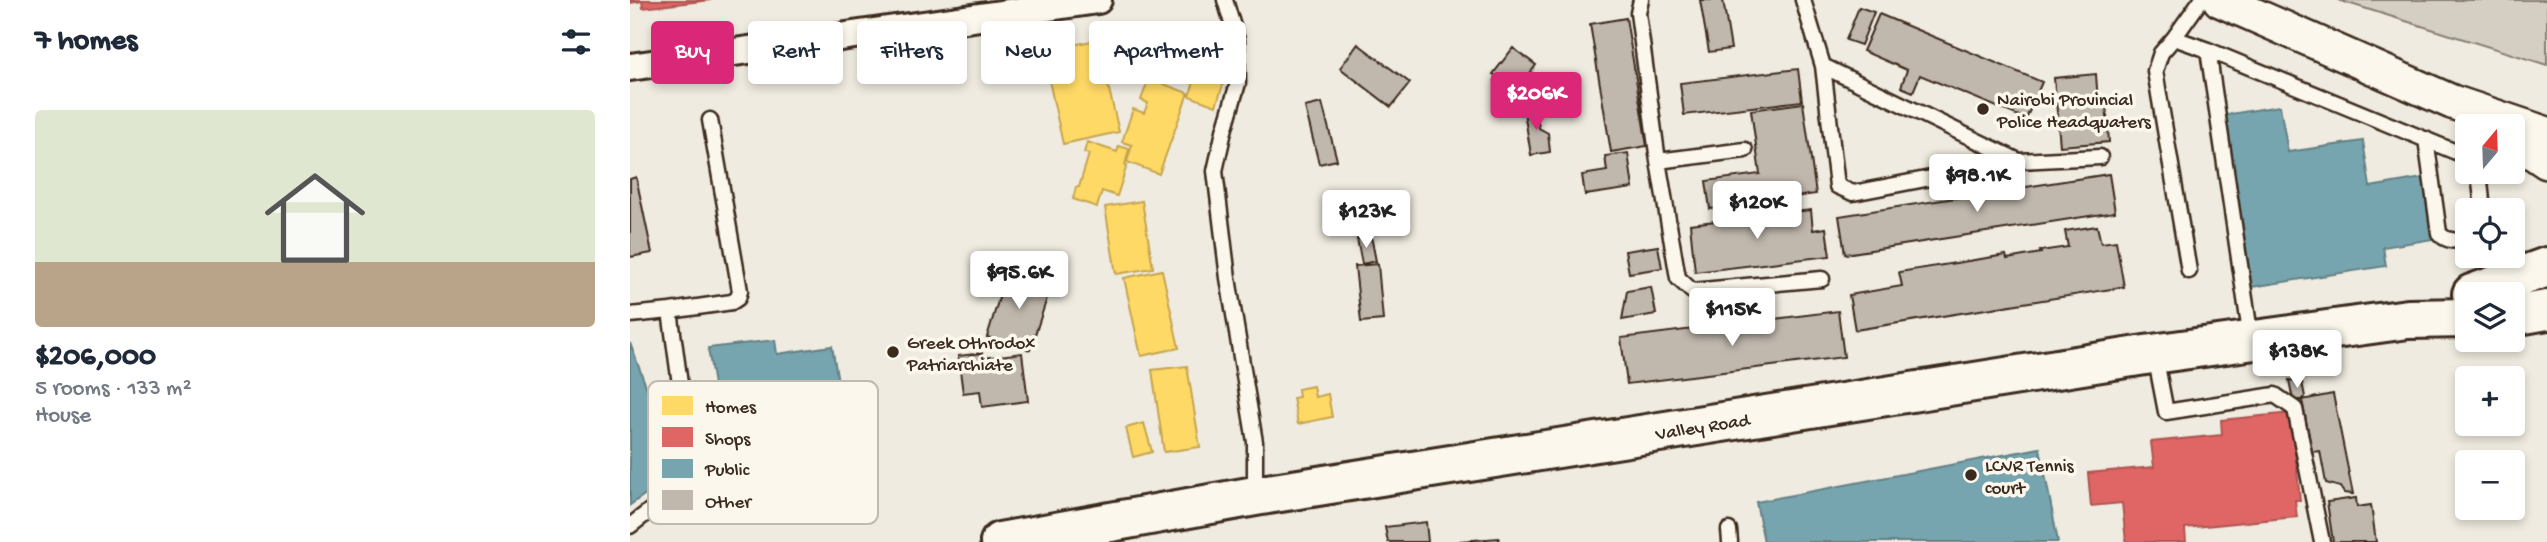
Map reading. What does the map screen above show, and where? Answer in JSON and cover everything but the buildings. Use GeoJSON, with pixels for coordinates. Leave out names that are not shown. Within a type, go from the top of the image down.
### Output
{"type":"FeatureCollection","features":[{"type":"Feature","properties":{"kind":"main road","name":"Valley Road"},"geometry":{"type":"LineString","coordinates":[[2506,282],[2547,267]]}},
{"type":"Feature","properties":{"kind":"main road","name":"Valley Road"},"geometry":{"type":"LineString","coordinates":[[2408,319],[2455,301]]}},
{"type":"Feature","properties":{"kind":"main road"},"geometry":{"type":"LineString","coordinates":[[2525,314],[2547,310]]}},
{"type":"Feature","properties":{"kind":"main road","name":"Valley Road"},"geometry":{"type":"LineString","coordinates":[[1000,542],[1255,496],[2154,354],[2408,319],[2455,318]]}},
{"type":"Feature","properties":{"kind":"street"},"geometry":{"type":"LineString","coordinates":[[630,67],[1098,0]]}},
{"type":"Feature","properties":{"kind":"street"},"geometry":{"type":"LineString","coordinates":[[2220,0],[2452,102],[2547,134]]}},
{"type":"Feature","properties":{"kind":"street"},"geometry":{"type":"LineString","coordinates":[[2452,102],[2472,114]]}},
{"type":"Feature","properties":{"kind":"street"},"geometry":{"type":"LineString","coordinates":[[2525,147],[2547,162]]}},
{"type":"Feature","properties":{"kind":"lane"},"geometry":{"type":"LineString","coordinates":[[1224,0],[1237,40],[1238,83],[1215,171],[1228,278],[1255,442],[1255,496]]}},
{"type":"Feature","properties":{"kind":"lane"},"geometry":{"type":"LineString","coordinates":[[1641,0],[1638,13],[1658,161],[1678,278],[1692,291],[1822,279]]}},
{"type":"Feature","properties":{"kind":"lane"},"geometry":{"type":"LineString","coordinates":[[1803,0],[1823,66],[1837,186],[1853,193],[2019,161],[2100,157]]}},
{"type":"Feature","properties":{"kind":"lane"},"geometry":{"type":"LineString","coordinates":[[2189,271],[2155,71],[2161,53],[2201,0]]}},
{"type":"Feature","properties":{"kind":"lane"},"geometry":{"type":"LineString","coordinates":[[2174,38],[2455,151]]}},
{"type":"Feature","properties":{"kind":"lane"},"geometry":{"type":"LineString","coordinates":[[2208,50],[2252,340]]}},
{"type":"Feature","properties":{"kind":"lane"},"geometry":{"type":"LineString","coordinates":[[1823,66],[2019,161]]}},
{"type":"Feature","properties":{"kind":"lane"},"geometry":{"type":"LineString","coordinates":[[630,315],[732,302],[738,298],[740,291],[709,120]]}},
{"type":"Feature","properties":{"kind":"lane"},"geometry":{"type":"LineString","coordinates":[[2426,139],[2439,233],[2443,238],[2455,241]]}},
{"type":"Feature","properties":{"kind":"lane"},"geometry":{"type":"LineString","coordinates":[[1658,161],[1745,150]]}},
{"type":"Feature","properties":{"kind":"lane"},"geometry":{"type":"LineString","coordinates":[[670,310],[680,381]]}},
{"type":"Feature","properties":{"kind":"lane"},"geometry":{"type":"LineString","coordinates":[[2154,354],[2166,412],[2275,394],[2295,409],[2322,542]]}},
{"type":"Feature","properties":{"kind":"lane"},"geometry":{"type":"LineString","coordinates":[[630,526],[648,512]]}},
{"type":"Feature","properties":{"kind":"shaded area"},"geometry":{"type":"Polygon","coordinates":[[[2338,0],[2547,0],[2547,65],[2338,0]]]}},
{"type":"Feature","properties":{"kind":"place","name":"Nairobi Provincial Police Headquaters"},"geometry":{"type":"Point","coordinates":[1983,109]}},
{"type":"Feature","properties":{"kind":"place","name":"Greek Othrodox Patriarchiate"},"geometry":{"type":"Point","coordinates":[893,352]}},
{"type":"Feature","properties":{"kind":"place","name":"LCVR Tennis court"},"geometry":{"type":"Point","coordinates":[1971,475]}}]}
